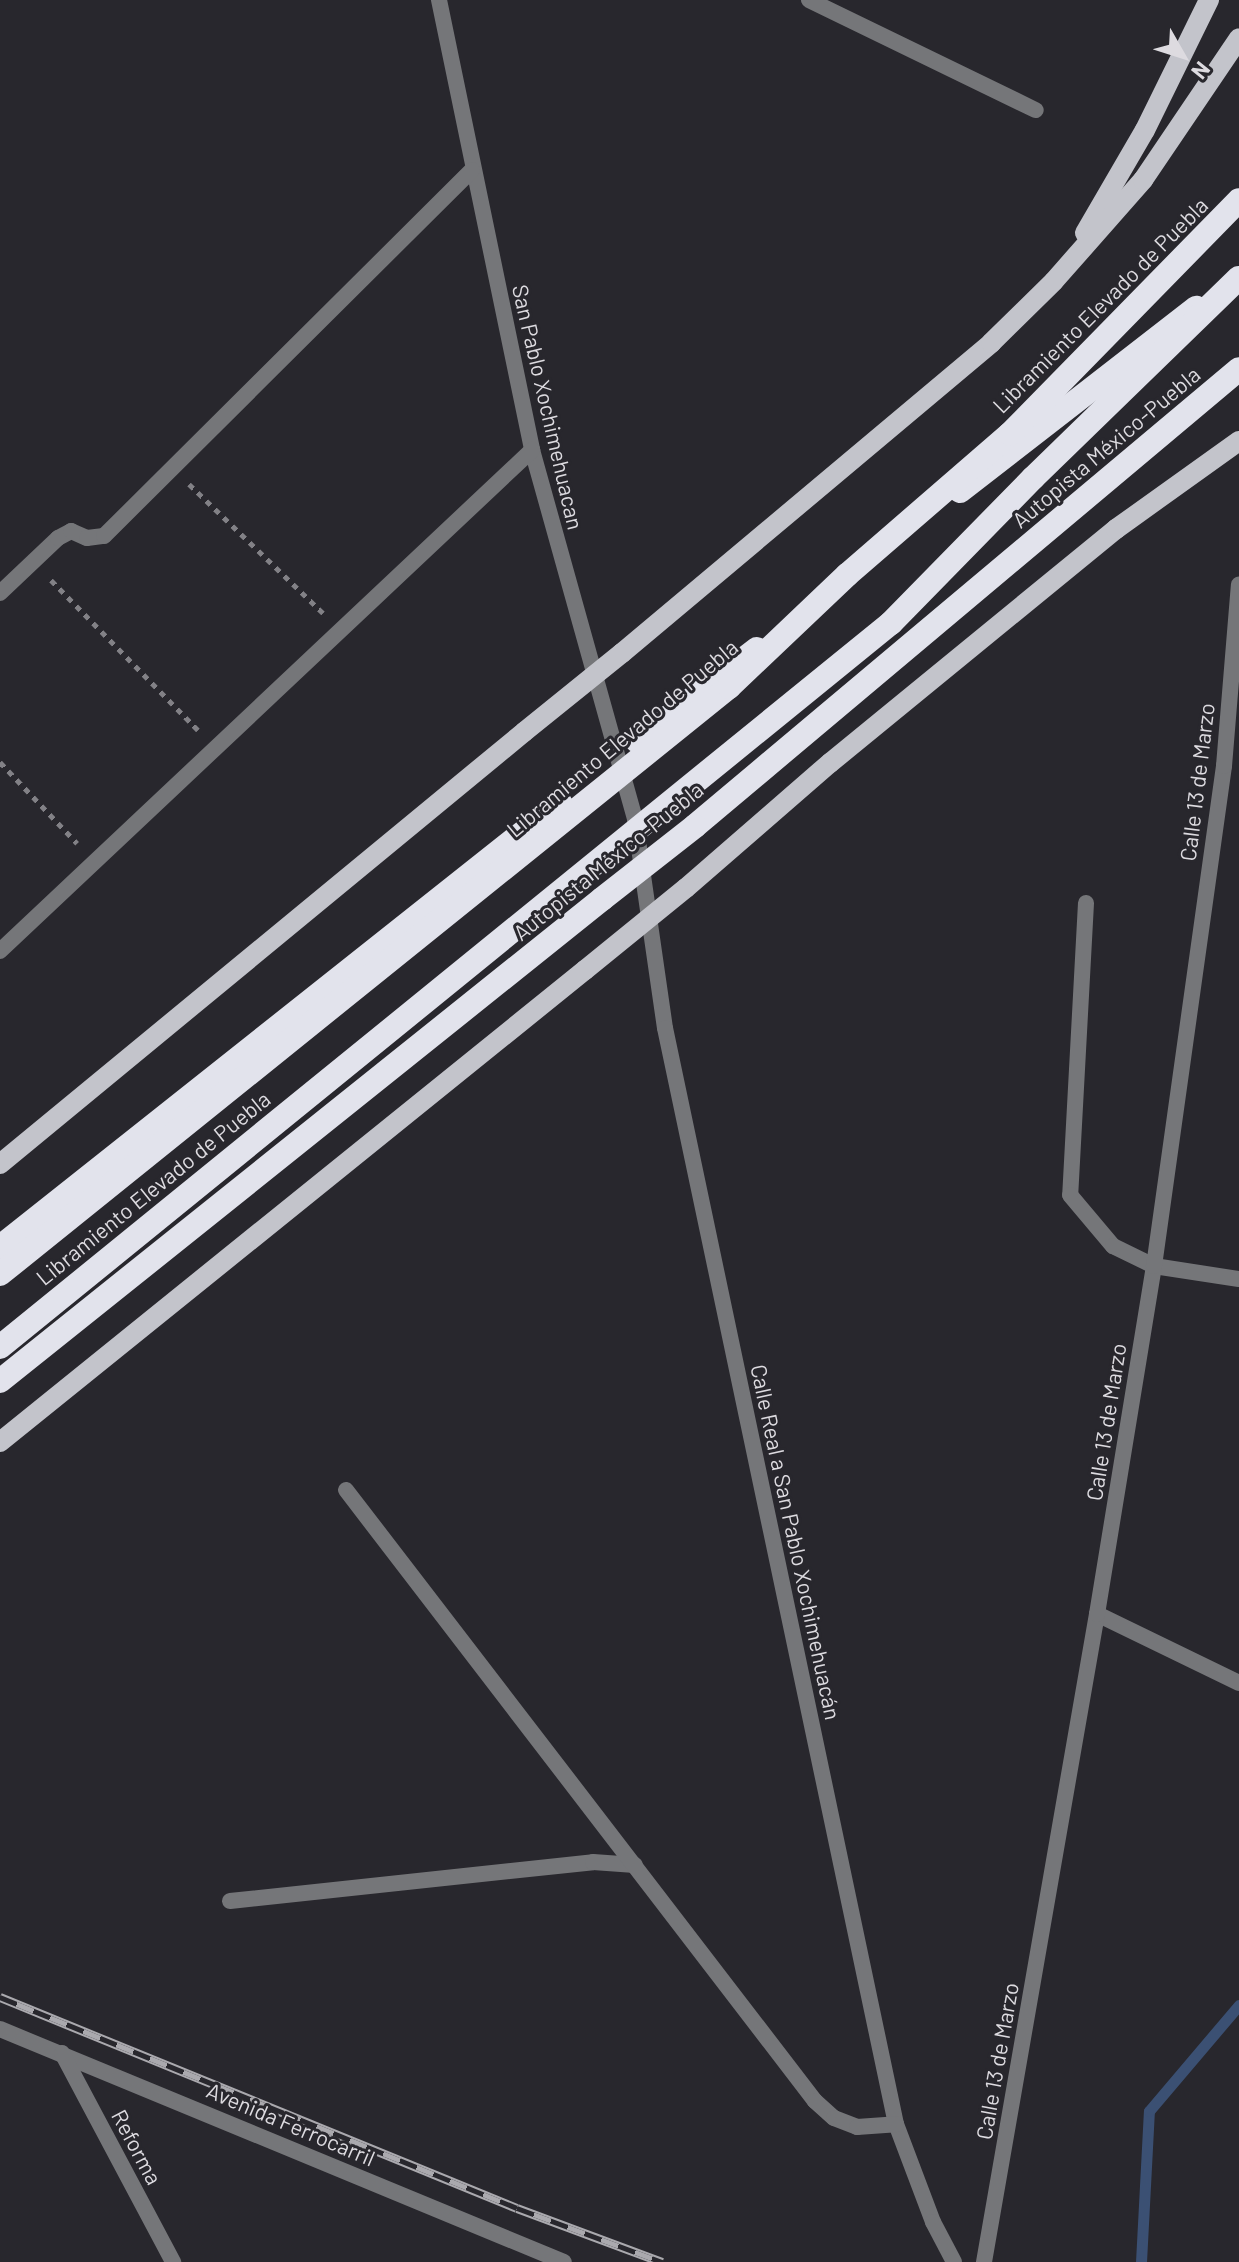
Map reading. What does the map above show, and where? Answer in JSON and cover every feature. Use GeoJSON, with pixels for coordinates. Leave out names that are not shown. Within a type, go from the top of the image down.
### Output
{"type":"FeatureCollection","features":[{"type":"Feature","properties":{"kind":"highway","name":"Libramiento Elevado de Puebla"},"geometry":{"type":"LineString","coordinates":[[0,1274],[729,687],[847,575],[1010,434],[1239,200]]}},
{"type":"Feature","properties":{"kind":"highway","name":"Libramiento Elevado de Puebla"},"geometry":{"type":"LineString","coordinates":[[0,1347],[891,623],[1033,478],[1239,276]]}},
{"type":"Feature","properties":{"kind":"highway"},"geometry":{"type":"LineString","coordinates":[[0,1247],[637,741],[1239,276]]}},
{"type":"Feature","properties":{"kind":"highway","name":"Autopista México-Puebla"},"geometry":{"type":"LineString","coordinates":[[0,1381],[695,826],[1239,369]]}},
{"type":"Feature","properties":{"kind":"main road"},"geometry":{"type":"LineString","coordinates":[[1054,281],[1145,130],[1209,0]]}},
{"type":"Feature","properties":{"kind":"main road"},"geometry":{"type":"LineString","coordinates":[[0,1164],[622,653],[980,353],[1054,281],[1143,180],[1239,38]]}},
{"type":"Feature","properties":{"kind":"main road"},"geometry":{"type":"LineString","coordinates":[[0,1442],[686,888],[866,733],[1116,529],[1239,441]]}},
{"type":"Feature","properties":{"kind":"street","name":"San Pablo Xochimehuacan"},"geometry":{"type":"LineString","coordinates":[[439,0],[532,450],[635,820]]}},
{"type":"Feature","properties":{"kind":"street"},"geometry":{"type":"LineString","coordinates":[[809,0],[1036,110]]}},
{"type":"Feature","properties":{"kind":"street"},"geometry":{"type":"LineString","coordinates":[[0,593],[58,538],[71,531],[87,538],[104,536],[174,470],[472,170]]}},
{"type":"Feature","properties":{"kind":"street"},"geometry":{"type":"LineString","coordinates":[[0,951],[97,863],[339,629],[532,450]]}},
{"type":"Feature","properties":{"kind":"street","name":"Calle 13 de Marzo"},"geometry":{"type":"LineString","coordinates":[[984,2262],[1097,1614],[1232,766],[1239,585]]}},
{"type":"Feature","properties":{"kind":"street","name":"Calle Real a San Pablo Xochimehuacán"},"geometry":{"type":"LineString","coordinates":[[635,820],[665,1028],[896,2124],[933,2222],[954,2262]]}},
{"type":"Feature","properties":{"kind":"street"},"geometry":{"type":"LineString","coordinates":[[1086,903],[1070,1195],[1113,1246],[1154,1266],[1239,1279]]}},
{"type":"Feature","properties":{"kind":"street"},"geometry":{"type":"LineString","coordinates":[[346,1490],[815,2101],[834,2118],[857,2127],[896,2124]]}},
{"type":"Feature","properties":{"kind":"street"},"geometry":{"type":"LineString","coordinates":[[1097,1614],[1239,1683]]}},
{"type":"Feature","properties":{"kind":"street"},"geometry":{"type":"LineString","coordinates":[[230,1901],[593,1862],[635,1865]]}},
{"type":"Feature","properties":{"kind":"street","name":"Avenida Ferrocarril"},"geometry":{"type":"LineString","coordinates":[[0,2029],[535,2255],[564,2262]]}},
{"type":"Feature","properties":{"kind":"street","name":"Reforma"},"geometry":{"type":"LineString","coordinates":[[62,2053],[173,2262]]}},
{"type":"Feature","properties":{"kind":"path"},"geometry":{"type":"LineString","coordinates":[[174,470],[339,629]]}},
{"type":"Feature","properties":{"kind":"path"},"geometry":{"type":"LineString","coordinates":[[33,562],[216,748]]}},
{"type":"Feature","properties":{"kind":"path"},"geometry":{"type":"LineString","coordinates":[[0,762],[97,863]]}},
{"type":"Feature","properties":{"kind":"waterway"},"geometry":{"type":"LineString","coordinates":[[1141,2262],[1149,2111],[1239,2005]]}},
{"type":"Feature","properties":{"kind":"railway"},"geometry":{"type":"LineString","coordinates":[[0,1997],[517,2208],[662,2262]]}}]}
